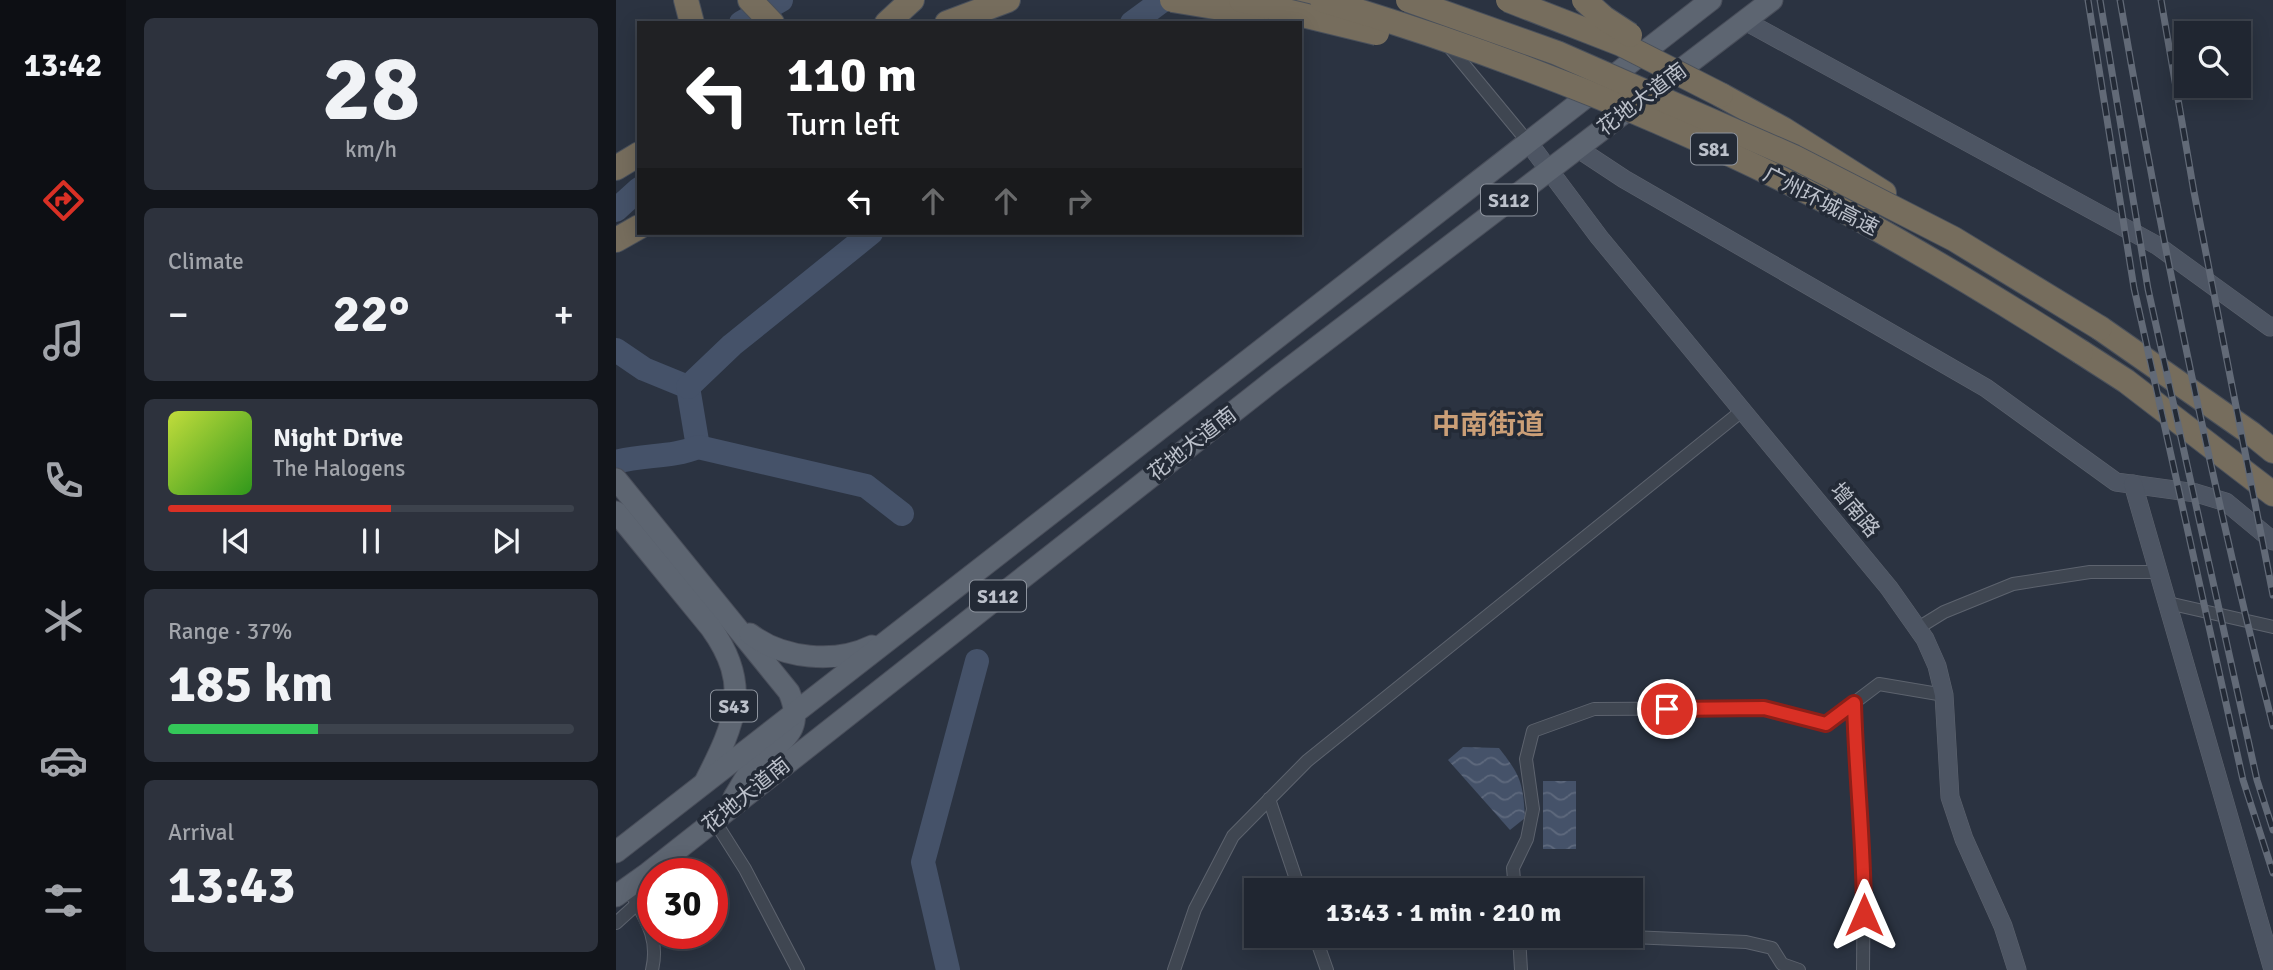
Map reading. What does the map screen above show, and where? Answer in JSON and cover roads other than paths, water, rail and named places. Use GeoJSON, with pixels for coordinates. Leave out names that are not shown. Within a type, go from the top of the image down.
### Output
{"type":"FeatureCollection","features":[{"type":"Feature","properties":{"kind":"highway"},"geometry":{"type":"LineString","coordinates":[[686,0],[691,21]]}},
{"type":"Feature","properties":{"kind":"highway"},"geometry":{"type":"LineString","coordinates":[[750,0],[770,21]]}},
{"type":"Feature","properties":{"kind":"highway"},"geometry":{"type":"LineString","coordinates":[[889,21],[912,0]]}},
{"type":"Feature","properties":{"kind":"highway"},"geometry":{"type":"LineString","coordinates":[[952,21],[1008,0]]}},
{"type":"Feature","properties":{"kind":"highway"},"geometry":{"type":"LineString","coordinates":[[1172,0],[1386,36]]}},
{"type":"Feature","properties":{"kind":"highway"},"geometry":{"type":"LineString","coordinates":[[1241,0],[1386,36],[1610,107],[1711,147]]}},
{"type":"Feature","properties":{"kind":"highway"},"geometry":{"type":"LineString","coordinates":[[1247,21],[1273,0]]}},
{"type":"Feature","properties":{"kind":"highway"},"geometry":{"type":"LineString","coordinates":[[1278,21],[1304,0]]}},
{"type":"Feature","properties":{"kind":"highway","name":"广州环城高速"},"geometry":{"type":"LineString","coordinates":[[1322,0],[1520,66],[1711,147],[1815,196],[1946,268],[2126,381],[2273,494]]}},
{"type":"Feature","properties":{"kind":"highway","name":"广州环城高速"},"geometry":{"type":"LineString","coordinates":[[1410,0],[1557,53],[1680,105],[1853,186],[1985,257],[2100,328],[2273,451]]}},
{"type":"Feature","properties":{"kind":"highway"},"geometry":{"type":"LineString","coordinates":[[1508,0],[1621,44],[1721,95],[1783,129],[1985,257]]}},
{"type":"Feature","properties":{"kind":"highway"},"geometry":{"type":"LineString","coordinates":[[1584,0],[1611,23],[1721,95]]}},
{"type":"Feature","properties":{"kind":"highway"},"geometry":{"type":"LineString","coordinates":[[616,240],[637,228]]}},
{"type":"Feature","properties":{"kind":"main road","name":"花地大道南"},"geometry":{"type":"LineString","coordinates":[[616,852],[1712,0]]}},
{"type":"Feature","properties":{"kind":"main road","name":"花地大道南"},"geometry":{"type":"LineString","coordinates":[[627,896],[718,817],[1274,380],[1772,0]]}},
{"type":"Feature","properties":{"kind":"main road","name":"S43"},"geometry":{"type":"LineString","coordinates":[[619,483],[789,692],[795,705],[795,713]]}},
{"type":"Feature","properties":{"kind":"main road","name":"S43"},"geometry":{"type":"LineString","coordinates":[[616,512],[711,628],[724,646],[734,670],[737,694],[728,732],[703,785]]}},
{"type":"Feature","properties":{"kind":"main road"},"geometry":{"type":"LineString","coordinates":[[729,616],[764,645],[780,651],[825,657],[865,649],[896,635]]}},
{"type":"Feature","properties":{"kind":"main road"},"geometry":{"type":"LineString","coordinates":[[718,817],[753,768],[784,742],[792,729],[795,713]]}},
{"type":"Feature","properties":{"kind":"main road"},"geometry":{"type":"LineString","coordinates":[[703,785],[717,787],[726,793],[718,817]]}},
{"type":"Feature","properties":{"kind":"street"},"geometry":{"type":"LineString","coordinates":[[1410,0],[1528,142]]}},
{"type":"Feature","properties":{"kind":"street"},"geometry":{"type":"LineString","coordinates":[[1745,21],[2158,246],[2272,329]]}},
{"type":"Feature","properties":{"kind":"street","name":"增南路"},"geometry":{"type":"LineString","coordinates":[[1528,142],[1598,237],[1889,588],[1917,628],[1937,666],[1944,695],[1950,797],[1964,839],[2003,926],[2017,970]]}},
{"type":"Feature","properties":{"kind":"street"},"geometry":{"type":"LineString","coordinates":[[1577,148],[1623,179],[1986,388],[2116,482],[2196,493],[2226,502],[2273,541]]}},
{"type":"Feature","properties":{"kind":"street"},"geometry":{"type":"LineString","coordinates":[[1174,970],[1195,909],[1233,836],[1307,761],[1743,410]]}},
{"type":"Feature","properties":{"kind":"street"},"geometry":{"type":"LineString","coordinates":[[2133,484],[2273,970]]}},
{"type":"Feature","properties":{"kind":"street"},"geometry":{"type":"LineString","coordinates":[[1917,628],[1944,612],[2013,584],[2090,572],[2158,572]]}},
{"type":"Feature","properties":{"kind":"street"},"geometry":{"type":"LineString","coordinates":[[2168,603],[2273,626]]}},
{"type":"Feature","properties":{"kind":"street"},"geometry":{"type":"LineString","coordinates":[[1514,878],[1513,868],[1527,839],[1533,809],[1526,759],[1533,731],[1594,709],[1764,708],[1826,724],[1878,684],[1944,695]]}},
{"type":"Feature","properties":{"kind":"street"},"geometry":{"type":"LineString","coordinates":[[1854,703],[1864,859],[1864,970]]}},
{"type":"Feature","properties":{"kind":"street"},"geometry":{"type":"LineString","coordinates":[[1269,799],[1296,878]]}},
{"type":"Feature","properties":{"kind":"street"},"geometry":{"type":"LineString","coordinates":[[718,817],[798,970]]}},
{"type":"Feature","properties":{"kind":"street"},"geometry":{"type":"LineString","coordinates":[[616,923],[627,896]]}},
{"type":"Feature","properties":{"kind":"street"},"geometry":{"type":"LineString","coordinates":[[627,896],[654,939],[652,969]]}},
{"type":"Feature","properties":{"kind":"street"},"geometry":{"type":"LineString","coordinates":[[1643,938],[1746,942],[1772,948],[1782,964],[1799,970]]}},
{"type":"Feature","properties":{"kind":"street"},"geometry":{"type":"LineString","coordinates":[[1319,948],[1327,970]]}},
{"type":"Feature","properties":{"kind":"street"},"geometry":{"type":"LineString","coordinates":[[1520,948],[1521,970]]}},
{"type":"Feature","properties":{"kind":"water"},"geometry":{"type":"Polygon","coordinates":[[[1463,747],[1499,748],[1516,773],[1522,788],[1525,818],[1510,830],[1448,760],[1463,747]]]}},
{"type":"Feature","properties":{"kind":"water"},"geometry":{"type":"Polygon","coordinates":[[[1543,781],[1576,781],[1576,849],[1543,849],[1543,781]]]}},
{"type":"Feature","properties":{"kind":"waterway"},"geometry":{"type":"LineString","coordinates":[[744,21],[781,0]]}},
{"type":"Feature","properties":{"kind":"waterway"},"geometry":{"type":"LineString","coordinates":[[1135,21],[1163,0]]}},
{"type":"Feature","properties":{"kind":"waterway"},"geometry":{"type":"LineString","coordinates":[[616,210],[637,191]]}},
{"type":"Feature","properties":{"kind":"waterway"},"geometry":{"type":"LineString","coordinates":[[688,387],[732,345],[869,235]]}},
{"type":"Feature","properties":{"kind":"waterway"},"geometry":{"type":"LineString","coordinates":[[616,350],[644,369],[688,387],[698,447]]}},
{"type":"Feature","properties":{"kind":"waterway"},"geometry":{"type":"LineString","coordinates":[[616,462],[678,453],[698,447],[866,486],[902,514]]}},
{"type":"Feature","properties":{"kind":"waterway"},"geometry":{"type":"LineString","coordinates":[[948,970],[923,862],[977,661]]}},
{"type":"Feature","properties":{"kind":"railway"},"geometry":{"type":"LineString","coordinates":[[2088,0],[2134,288],[2243,780],[2273,873]]}},
{"type":"Feature","properties":{"kind":"railway"},"geometry":{"type":"LineString","coordinates":[[2100,0],[2148,289],[2257,780],[2273,830]]}},
{"type":"Feature","properties":{"kind":"railway"},"geometry":{"type":"LineString","coordinates":[[2120,0],[2189,365],[2273,726]]}},
{"type":"Feature","properties":{"kind":"railway"},"geometry":{"type":"LineString","coordinates":[[2161,0],[2194,192],[2273,595]]}},
{"type":"Feature","properties":{"kind":"district","name":"中南街道"},"geometry":{"type":"Point","coordinates":[1488,424]}}]}
